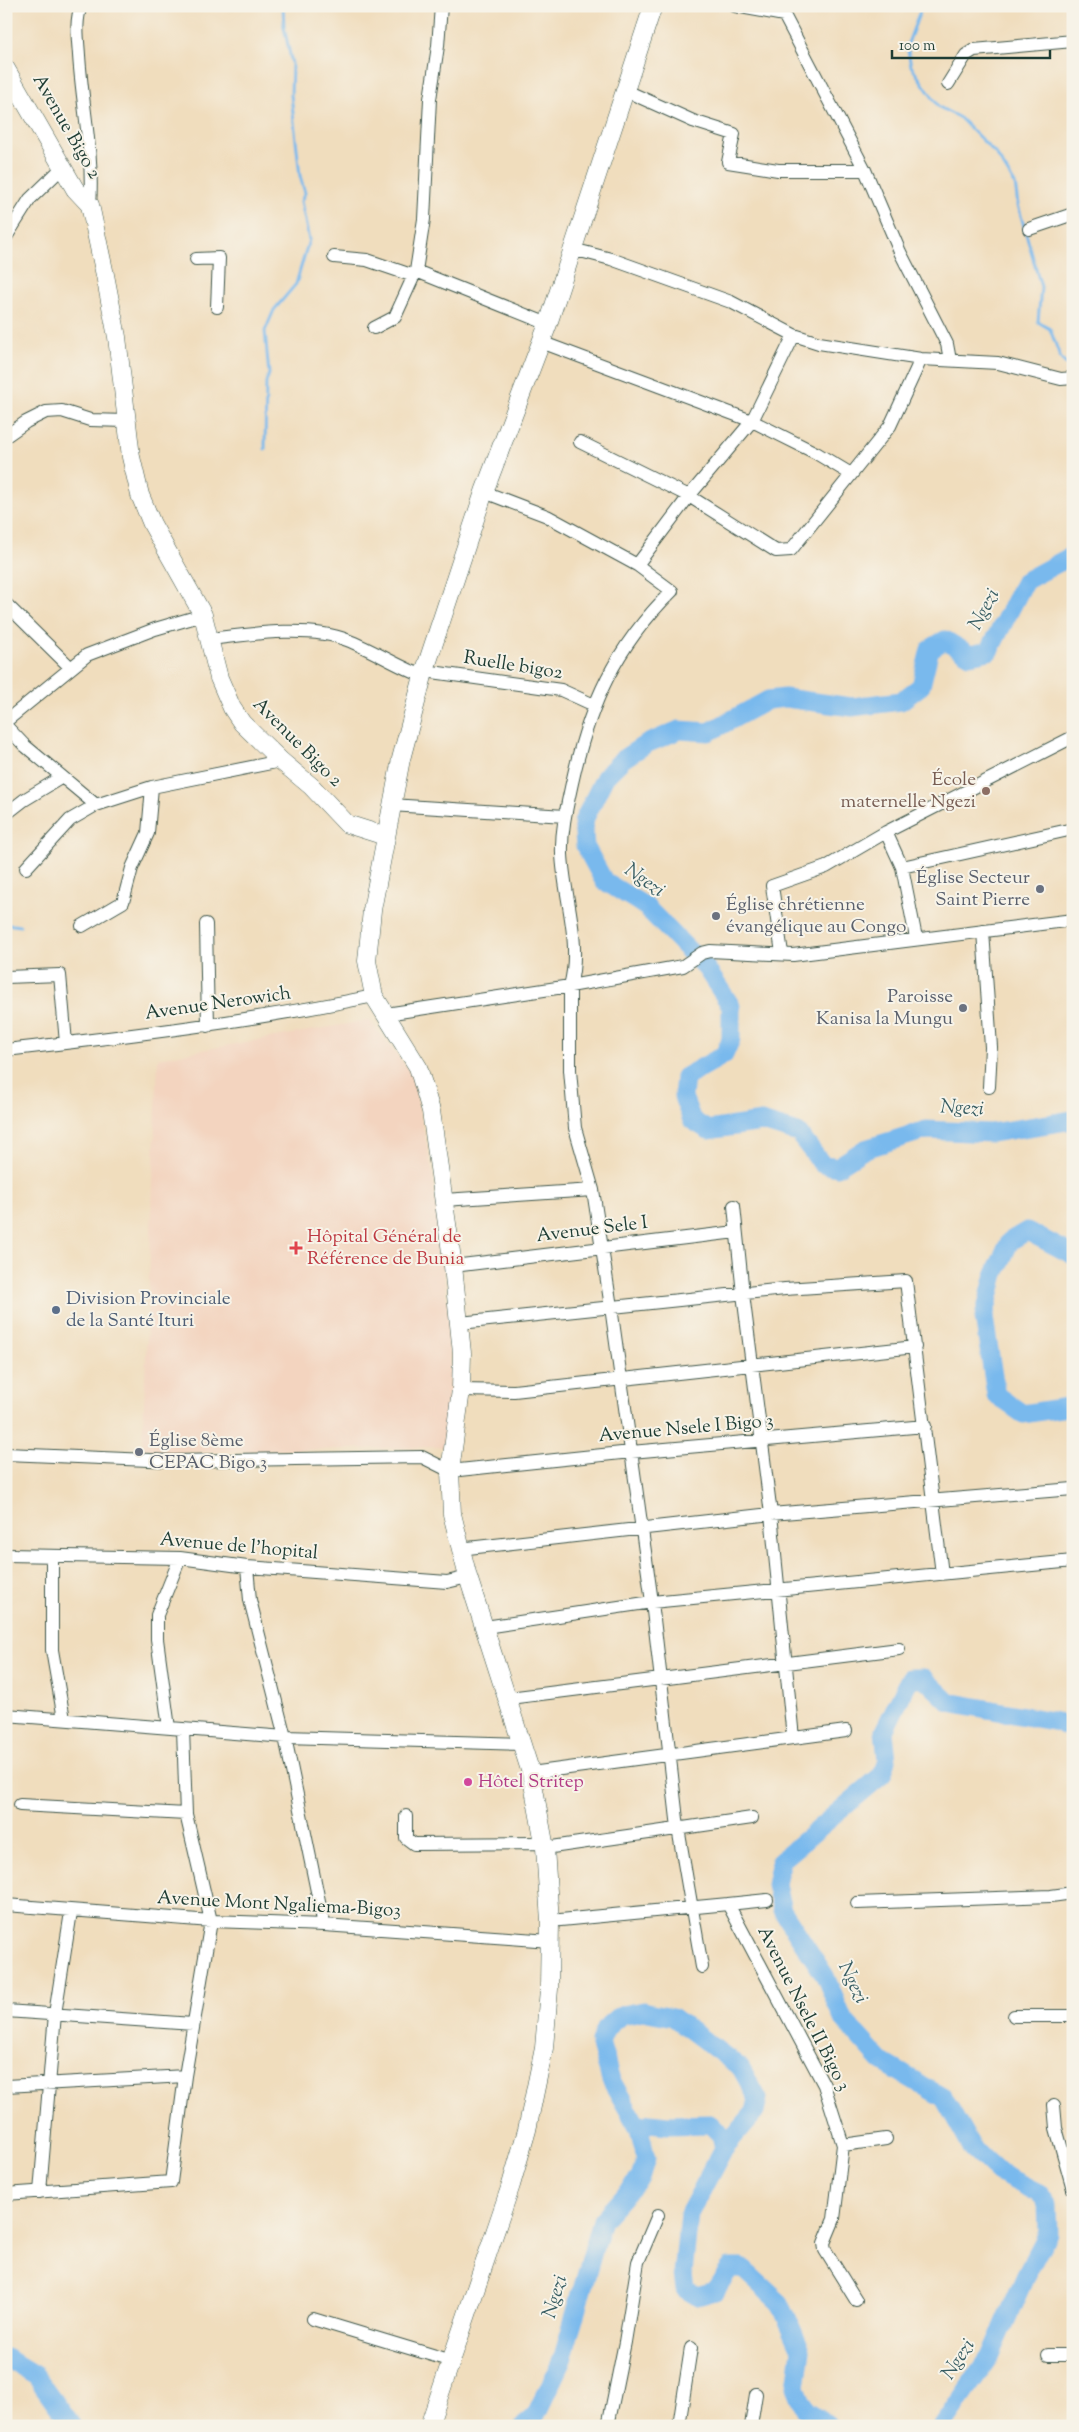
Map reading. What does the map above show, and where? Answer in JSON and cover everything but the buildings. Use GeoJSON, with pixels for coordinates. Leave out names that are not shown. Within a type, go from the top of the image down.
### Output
{"type":"FeatureCollection","features":[{"type":"Feature","properties":{"kind":"street"},"geometry":{"type":"LineString","coordinates":[[81,6],[77,17],[80,76],[92,178],[90,205]]}},
{"type":"Feature","properties":{"kind":"street"},"geometry":{"type":"LineString","coordinates":[[374,328],[395,317],[415,274],[424,219],[430,98],[438,46],[441,6]]}},
{"type":"Feature","properties":{"kind":"street"},"geometry":{"type":"LineString","coordinates":[[430,2421],[511,2186],[527,2130],[544,2048],[549,1988],[550,1921],[545,1845],[531,1773],[509,1698],[468,1577],[452,1514],[450,1471],[461,1390],[460,1323],[432,1111],[418,1067],[374,996],[367,961],[372,910],[385,836],[424,674],[484,492],[548,324],[653,6]]}},
{"type":"Feature","properties":{"kind":"street"},"geometry":{"type":"LineString","coordinates":[[735,6],[784,15],[866,170],[900,252],[947,344],[950,360]]}},
{"type":"Feature","properties":{"kind":"street"},"geometry":{"type":"LineString","coordinates":[[948,84],[966,55],[974,50],[1073,41]]}},
{"type":"Feature","properties":{"kind":"street","name":"Avenue Bigo 2"},"geometry":{"type":"LineString","coordinates":[[6,69],[62,168],[75,189],[90,205],[117,337],[131,457],[140,494],[152,524],[203,615],[219,678],[232,708],[242,723],[281,761],[311,786],[347,824],[385,836]]}},
{"type":"Feature","properties":{"kind":"street"},"geometry":{"type":"LineString","coordinates":[[624,90],[693,121],[734,134],[728,162],[778,170],[866,170]]}},
{"type":"Feature","properties":{"kind":"street"},"geometry":{"type":"LineString","coordinates":[[6,237],[30,199],[62,168]]}},
{"type":"Feature","properties":{"kind":"street"},"geometry":{"type":"LineString","coordinates":[[1028,228],[1073,214]]}},
{"type":"Feature","properties":{"kind":"street"},"geometry":{"type":"LineString","coordinates":[[572,252],[584,252],[611,259],[731,302],[794,335],[820,343],[921,359],[998,364],[1060,379],[1073,378]]}},
{"type":"Feature","properties":{"kind":"street"},"geometry":{"type":"LineString","coordinates":[[334,257],[367,260],[415,274],[548,324]]}},
{"type":"Feature","properties":{"kind":"street"},"geometry":{"type":"LineString","coordinates":[[196,259],[219,258],[217,307]]}},
{"type":"Feature","properties":{"kind":"street"},"geometry":{"type":"LineString","coordinates":[[637,564],[689,496],[752,421],[794,335]]}},
{"type":"Feature","properties":{"kind":"street"},"geometry":{"type":"LineString","coordinates":[[541,342],[752,421],[816,453],[851,474]]}},
{"type":"Feature","properties":{"kind":"street"},"geometry":{"type":"LineString","coordinates":[[580,442],[689,496],[776,551],[791,550],[890,426],[921,359]]}},
{"type":"Feature","properties":{"kind":"street"},"geometry":{"type":"LineString","coordinates":[[6,436],[26,422],[46,412],[62,411],[90,420],[126,421]]}},
{"type":"Feature","properties":{"kind":"street"},"geometry":{"type":"LineString","coordinates":[[484,492],[547,516],[637,564],[672,591],[646,616],[620,654],[594,705],[581,745],[565,816],[562,854],[573,928],[573,973],[570,986],[570,1070],[576,1128],[593,1190],[612,1307],[620,1378],[662,1679],[678,1828],[702,1967]]}},
{"type":"Feature","properties":{"kind":"street"},"geometry":{"type":"LineString","coordinates":[[6,604],[70,667]]}},
{"type":"Feature","properties":{"kind":"street"},"geometry":{"type":"LineString","coordinates":[[6,721],[87,655],[155,629],[203,615]]}},
{"type":"Feature","properties":{"kind":"street","name":"Ruelle bigo2"},"geometry":{"type":"LineString","coordinates":[[210,639],[261,632],[330,635],[346,640],[398,666],[424,674],[561,690],[594,705]]}},
{"type":"Feature","properties":{"kind":"street"},"geometry":{"type":"LineString","coordinates":[[6,726],[96,805]]}},
{"type":"Feature","properties":{"kind":"street"},"geometry":{"type":"LineString","coordinates":[[782,953],[772,886],[826,867],[886,832],[1071,739]]}},
{"type":"Feature","properties":{"kind":"street"},"geometry":{"type":"LineString","coordinates":[[26,868],[70,820],[96,805],[152,787],[281,761]]}},
{"type":"Feature","properties":{"kind":"street"},"geometry":{"type":"LineString","coordinates":[[6,814],[24,800],[62,777]]}},
{"type":"Feature","properties":{"kind":"street"},"geometry":{"type":"LineString","coordinates":[[82,926],[122,902],[132,868],[148,833],[152,787]]}},
{"type":"Feature","properties":{"kind":"street"},"geometry":{"type":"LineString","coordinates":[[391,806],[565,816]]}},
{"type":"Feature","properties":{"kind":"street"},"geometry":{"type":"LineString","coordinates":[[902,867],[1073,829]]}},
{"type":"Feature","properties":{"kind":"street"},"geometry":{"type":"LineString","coordinates":[[886,832],[902,867],[916,938]]}},
{"type":"Feature","properties":{"kind":"street"},"geometry":{"type":"LineString","coordinates":[[386,1014],[570,986],[683,966],[702,953],[710,951],[793,955],[916,938],[1073,920]]}},
{"type":"Feature","properties":{"kind":"street"},"geometry":{"type":"LineString","coordinates":[[206,924],[208,1026]]}},
{"type":"Feature","properties":{"kind":"street"},"geometry":{"type":"LineString","coordinates":[[983,931],[990,1047],[989,1087]]}},
{"type":"Feature","properties":{"kind":"street"},"geometry":{"type":"LineString","coordinates":[[6,977],[60,975],[66,1043]]}},
{"type":"Feature","properties":{"kind":"street","name":"Avenue Nerowich"},"geometry":{"type":"LineString","coordinates":[[6,1050],[208,1026],[292,1013],[374,996]]}},
{"type":"Feature","properties":{"kind":"street"},"geometry":{"type":"LineString","coordinates":[[444,1200],[593,1190]]}},
{"type":"Feature","properties":{"kind":"street"},"geometry":{"type":"LineString","coordinates":[[734,1206],[742,1294],[771,1514],[793,1738]]}},
{"type":"Feature","properties":{"kind":"street","name":"Avenue Sele I"},"geometry":{"type":"LineString","coordinates":[[453,1266],[736,1232]]}},
{"type":"Feature","properties":{"kind":"street"},"geometry":{"type":"LineString","coordinates":[[460,1323],[742,1294],[906,1280],[942,1574]]}},
{"type":"Feature","properties":{"kind":"street"},"geometry":{"type":"LineString","coordinates":[[461,1390],[514,1391],[915,1347]]}},
{"type":"Feature","properties":{"kind":"street","name":"Avenue Nsele I Bigo 3"},"geometry":{"type":"LineString","coordinates":[[450,1471],[631,1452],[925,1426]]}},
{"type":"Feature","properties":{"kind":"street"},"geometry":{"type":"LineString","coordinates":[[6,1454],[174,1461],[422,1457],[450,1471]]}},
{"type":"Feature","properties":{"kind":"street"},"geometry":{"type":"LineString","coordinates":[[460,1549],[771,1514],[1073,1489]]}},
{"type":"Feature","properties":{"kind":"street","name":"Avenue de l'hopital"},"geometry":{"type":"LineString","coordinates":[[6,1555],[180,1558],[248,1567],[446,1582],[468,1577]]}},
{"type":"Feature","properties":{"kind":"street"},"geometry":{"type":"LineString","coordinates":[[52,1556],[52,1650],[64,1719]]}},
{"type":"Feature","properties":{"kind":"street"},"geometry":{"type":"LineString","coordinates":[[169,1728],[157,1640],[157,1615],[180,1558]]}},
{"type":"Feature","properties":{"kind":"street"},"geometry":{"type":"LineString","coordinates":[[485,1627],[652,1602],[1073,1561]]}},
{"type":"Feature","properties":{"kind":"street"},"geometry":{"type":"LineString","coordinates":[[248,1567],[250,1600],[284,1737],[324,1925]]}},
{"type":"Feature","properties":{"kind":"street"},"geometry":{"type":"LineString","coordinates":[[509,1698],[899,1649]]}},
{"type":"Feature","properties":{"kind":"street"},"geometry":{"type":"LineString","coordinates":[[6,1715],[284,1737],[523,1744]]}},
{"type":"Feature","properties":{"kind":"street"},"geometry":{"type":"LineString","coordinates":[[6,2194],[171,2182],[185,2076],[211,1921],[186,1814],[183,1729]]}},
{"type":"Feature","properties":{"kind":"street"},"geometry":{"type":"LineString","coordinates":[[531,1773],[846,1731]]}},
{"type":"Feature","properties":{"kind":"street"},"geometry":{"type":"LineString","coordinates":[[20,1805],[186,1814]]}},
{"type":"Feature","properties":{"kind":"street"},"geometry":{"type":"LineString","coordinates":[[406,1816],[406,1838],[414,1844],[545,1845],[752,1818]]}},
{"type":"Feature","properties":{"kind":"street"},"geometry":{"type":"LineString","coordinates":[[856,1903],[1051,1896],[1073,1893]]}},
{"type":"Feature","properties":{"kind":"street"},"geometry":{"type":"LineString","coordinates":[[550,1921],[767,1900]]}},
{"type":"Feature","properties":{"kind":"street","name":"Avenue Nsele II Bigo 3"},"geometry":{"type":"LineString","coordinates":[[728,1904],[824,2085],[843,2145],[834,2219],[824,2243],[825,2250],[856,2300]]}},
{"type":"Feature","properties":{"kind":"street","name":"Avenue Mont Ngaliema-Bigo3"},"geometry":{"type":"LineString","coordinates":[[6,1905],[71,1912],[211,1921],[324,1925],[550,1941]]}},
{"type":"Feature","properties":{"kind":"street"},"geometry":{"type":"LineString","coordinates":[[40,2192],[55,2014],[71,1912]]}},
{"type":"Feature","properties":{"kind":"street"},"geometry":{"type":"LineString","coordinates":[[6,2012],[193,2024]]}},
{"type":"Feature","properties":{"kind":"street"},"geometry":{"type":"LineString","coordinates":[[1014,2016],[1073,2016]]}},
{"type":"Feature","properties":{"kind":"street"},"geometry":{"type":"LineString","coordinates":[[6,2086],[185,2076]]}},
{"type":"Feature","properties":{"kind":"street"},"geometry":{"type":"LineString","coordinates":[[1054,2106],[1056,2128],[1073,2189]]}},
{"type":"Feature","properties":{"kind":"street"},"geometry":{"type":"LineString","coordinates":[[843,2145],[886,2139]]}},
{"type":"Feature","properties":{"kind":"street"},"geometry":{"type":"LineString","coordinates":[[608,2426],[625,2342],[638,2262],[658,2215]]}},
{"type":"Feature","properties":{"kind":"street"},"geometry":{"type":"LineString","coordinates":[[313,2319],[452,2361]]}},
{"type":"Feature","properties":{"kind":"street"},"geometry":{"type":"LineString","coordinates":[[679,2426],[691,2348]]}},
{"type":"Feature","properties":{"kind":"street"},"geometry":{"type":"LineString","coordinates":[[1048,2355],[1073,2355]]}},
{"type":"Feature","properties":{"kind":"street"},"geometry":{"type":"LineString","coordinates":[[751,2426],[756,2394]]}},
{"type":"Feature","properties":{"kind":"shaded area","name":"Hôpital Général de Référence de Bunia"},"geometry":{"type":"Polygon","coordinates":[[[369,1020],[412,1074],[433,1175],[449,1322],[452,1390],[443,1447],[142,1453],[158,1058],[369,1020]]]}},
{"type":"Feature","properties":{"kind":"waterway"},"geometry":{"type":"LineString","coordinates":[[265,449],[266,382],[269,374],[265,331],[274,310],[296,284],[309,240],[301,201],[305,193],[300,176],[291,95],[292,64],[284,27],[283,6]]}},
{"type":"Feature","properties":{"kind":"waterway"},"geometry":{"type":"LineString","coordinates":[[922,6],[907,46],[911,66],[939,107],[960,118],[996,154],[1015,184],[1018,205],[1041,287],[1038,322],[1050,329],[1061,359],[1073,371]]}},
{"type":"Feature","properties":{"kind":"waterway","name":"Ngezi"},"geometry":{"type":"LineString","coordinates":[[1073,555],[1025,581],[989,651],[970,655],[945,640],[930,649],[921,686],[901,701],[852,707],[785,698],[768,700],[709,732],[679,730],[646,744],[623,759],[605,777],[583,822],[585,846],[604,881],[645,906],[706,968],[731,1006],[731,1039],[724,1055],[685,1077],[683,1097],[692,1120],[708,1130],[762,1122],[798,1133],[822,1164],[837,1167],[865,1149],[926,1130],[991,1133],[1073,1120]]}},
{"type":"Feature","properties":{"kind":"waterway"},"geometry":{"type":"LineString","coordinates":[[6,924],[20,926]]}},
{"type":"Feature","properties":{"kind":"waterway","name":"Ngezi"},"geometry":{"type":"LineString","coordinates":[[1073,1255],[1027,1231],[1010,1241],[995,1274],[984,1317],[996,1395],[1023,1414],[1073,1406]]}},
{"type":"Feature","properties":{"kind":"waterway","name":"Ngezi"},"geometry":{"type":"LineString","coordinates":[[942,2426],[990,2357],[1025,2277],[1048,2233],[1047,2204],[1039,2193],[999,2173],[972,2148],[944,2098],[881,2061],[843,2019],[825,1976],[782,1910],[776,1885],[781,1860],[882,1775],[887,1760],[884,1731],[910,1678],[924,1678],[949,1702],[1057,1722],[1073,1729]]}},
{"type":"Feature","properties":{"kind":"waterway","name":"Ngezi"},"geometry":{"type":"LineString","coordinates":[[523,2426],[536,2415],[562,2360],[602,2220],[640,2178],[646,2158],[639,2129],[611,2080],[600,2042],[606,2028],[621,2015],[643,2011],[673,2017],[741,2068],[758,2099],[755,2112],[724,2148],[689,2214],[683,2274],[685,2289],[697,2296],[715,2291],[730,2268],[742,2268],[780,2303],[801,2350],[796,2387],[805,2409],[830,2426]]}},
{"type":"Feature","properties":{"kind":"waterway"},"geometry":{"type":"LineString","coordinates":[[639,2129],[650,2123],[668,2125],[710,2124],[721,2135],[724,2148]]}},
{"type":"Feature","properties":{"kind":"waterway","name":"Ngezi"},"geometry":{"type":"LineString","coordinates":[[6,2358],[36,2376],[72,2426]]}},
{"type":"Feature","properties":{"kind":"place","name":"École maternelle Ngezi"},"geometry":{"type":"Point","coordinates":[986,791]}},
{"type":"Feature","properties":{"kind":"place","name":"Église Secteur Saint Pierre"},"geometry":{"type":"Point","coordinates":[1040,889]}},
{"type":"Feature","properties":{"kind":"place","name":"Église chrétienne évangélique au Congo"},"geometry":{"type":"Point","coordinates":[716,916]}},
{"type":"Feature","properties":{"kind":"place","name":"Paroisse Kanisa la Mungu"},"geometry":{"type":"Point","coordinates":[963,1008]}},
{"type":"Feature","properties":{"kind":"place","name":"Hôpital Général de Référence de Bunia"},"geometry":{"type":"Point","coordinates":[296,1248]}},
{"type":"Feature","properties":{"kind":"place","name":"Division Provinciale de la Santé Ituri"},"geometry":{"type":"Point","coordinates":[56,1310]}},
{"type":"Feature","properties":{"kind":"place","name":"Église 8ème CEPAC Bigo 3"},"geometry":{"type":"Point","coordinates":[139,1452]}},
{"type":"Feature","properties":{"kind":"place","name":"Hôtel Stritep"},"geometry":{"type":"Point","coordinates":[468,1782]}}]}
